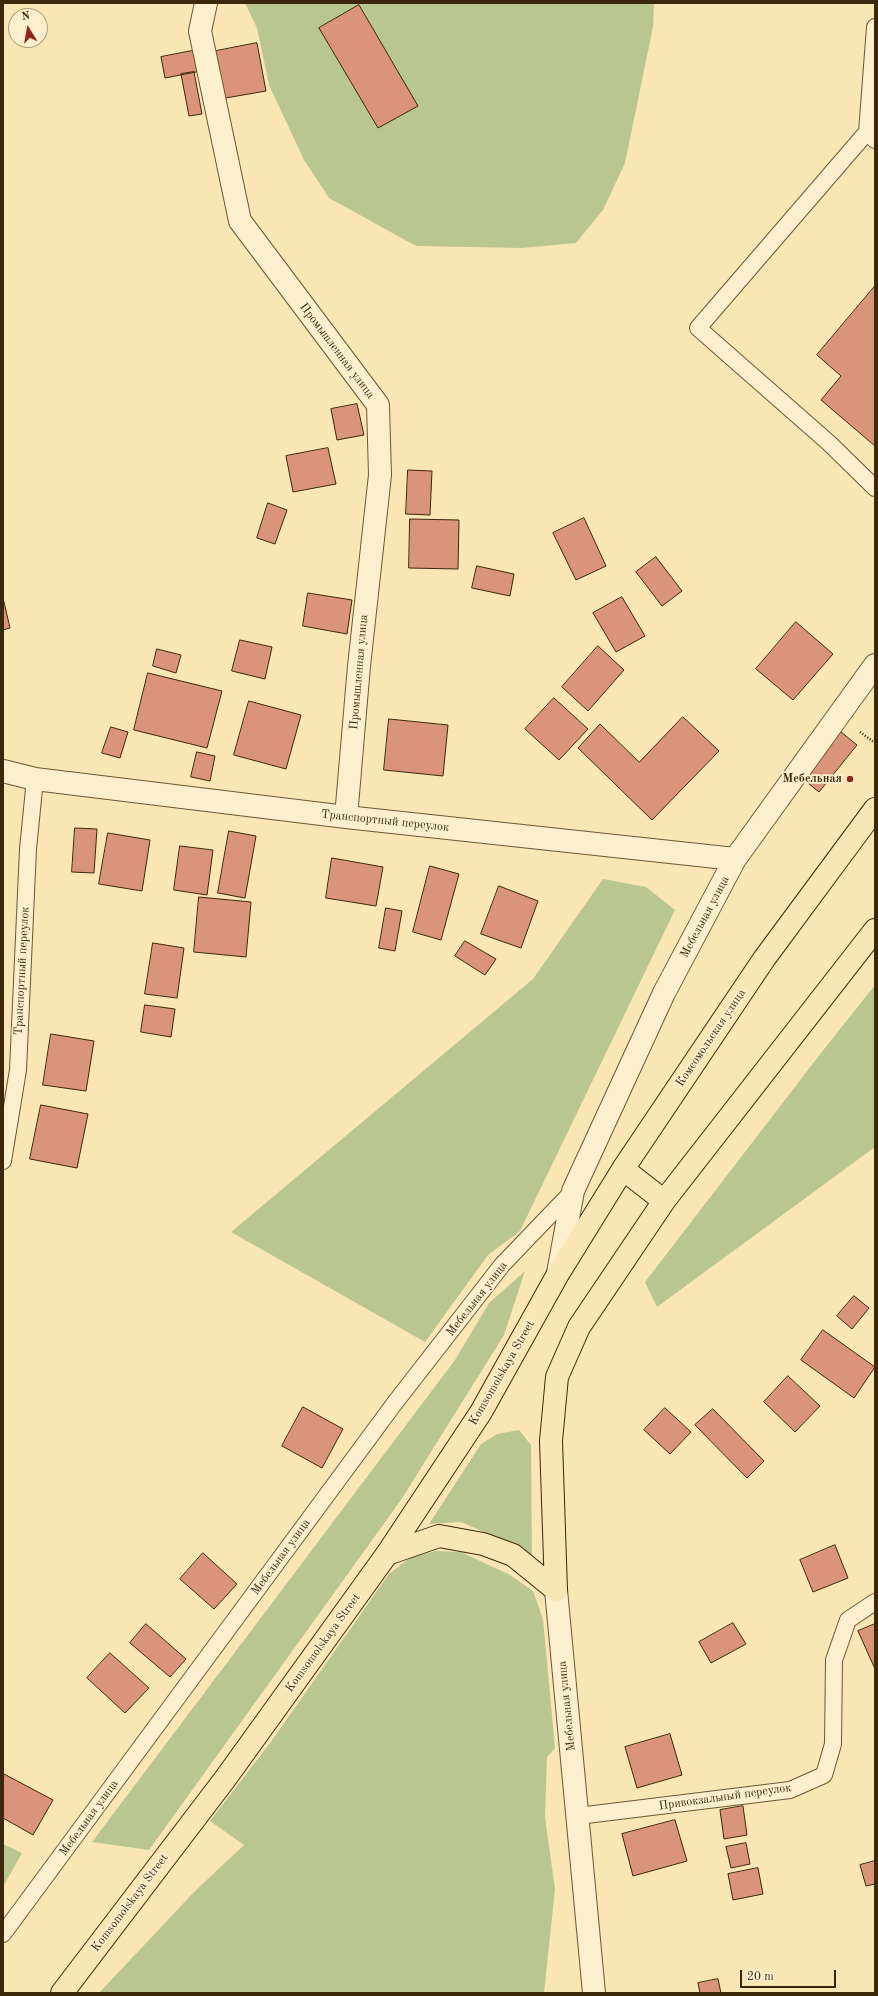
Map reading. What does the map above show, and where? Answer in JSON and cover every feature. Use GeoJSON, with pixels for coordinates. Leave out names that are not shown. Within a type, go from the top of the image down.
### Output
{"type":"FeatureCollection","features":[{"type":"Feature","properties":{"kind":"main road","name":"Комсомольская улица"},"geometry":{"type":"LineString","coordinates":[[558,1274],[623,1169],[764,959],[875,810]]}},
{"type":"Feature","properties":{"kind":"main road"},"geometry":{"type":"LineString","coordinates":[[623,1169],[664,1201],[875,930]]}},
{"type":"Feature","properties":{"kind":"main road","name":"Мебельная улица"},"geometry":{"type":"LineString","coordinates":[[556,1590],[551,1441],[557,1377],[579,1327],[664,1201]]}},
{"type":"Feature","properties":{"kind":"main road","name":"Komsomolskaya Street"},"geometry":{"type":"LineString","coordinates":[[62,1993],[225,1779],[387,1554],[481,1412],[558,1274]]}},
{"type":"Feature","properties":{"kind":"main road"},"geometry":{"type":"LineString","coordinates":[[387,1554],[439,1536],[483,1544],[513,1555],[556,1590]]}},
{"type":"Feature","properties":{"kind":"street","name":"Промышленная улица"},"geometry":{"type":"LineString","coordinates":[[206,3],[200,31],[240,222],[378,405],[380,475],[359,666],[346,817]]}},
{"type":"Feature","properties":{"kind":"street","name":"Мебельная улица"},"geometry":{"type":"LineString","coordinates":[[558,1274],[573,1191],[664,992],[735,859],[875,665]]}},
{"type":"Feature","properties":{"kind":"street","name":"Транспортный переулок"},"geometry":{"type":"LineString","coordinates":[[3,771],[35,779],[346,817],[735,859]]}},
{"type":"Feature","properties":{"kind":"street","name":"Мебельная улица"},"geometry":{"type":"LineString","coordinates":[[556,1590],[594,1993]]}},
{"type":"Feature","properties":{"kind":"lane"},"geometry":{"type":"LineString","coordinates":[[875,27],[871,136],[698,328],[829,443],[875,488]]}},
{"type":"Feature","properties":{"kind":"lane","name":"Транспортный переулок"},"geometry":{"type":"LineString","coordinates":[[3,1161],[18,1070],[28,849],[35,779]]}},
{"type":"Feature","properties":{"kind":"lane","name":"Мебельная улица"},"geometry":{"type":"LineString","coordinates":[[3,1934],[394,1404],[502,1265],[573,1191]]}},
{"type":"Feature","properties":{"kind":"lane","name":"Привокзальный переулок"},"geometry":{"type":"LineString","coordinates":[[578,1816],[790,1790],[824,1775],[833,1744],[834,1660],[848,1620],[875,1602]]}},
{"type":"Feature","properties":{"kind":"green space"},"geometry":{"type":"Polygon","coordinates":[[[245,3],[654,3],[653,27],[625,163],[603,210],[576,243],[522,248],[416,246],[329,198],[304,160],[269,85],[257,28],[245,3]]]}},
{"type":"Feature","properties":{"kind":"green space"},"geometry":{"type":"Polygon","coordinates":[[[603,879],[646,887],[675,910],[520,1231],[488,1255],[425,1342],[231,1232],[533,979],[603,879]]]}},
{"type":"Feature","properties":{"kind":"green space"},"geometry":{"type":"Polygon","coordinates":[[[875,985],[875,1147],[657,1307],[645,1282],[875,985]]]}},
{"type":"Feature","properties":{"kind":"green space"},"geometry":{"type":"Polygon","coordinates":[[[525,1271],[504,1335],[401,1500],[149,1850],[92,1842],[455,1360],[489,1303],[525,1271]]]}},
{"type":"Feature","properties":{"kind":"green space"},"geometry":{"type":"Polygon","coordinates":[[[519,1430],[531,1445],[532,1556],[512,1544],[461,1522],[429,1524],[481,1444],[497,1434],[519,1430]]]}},
{"type":"Feature","properties":{"kind":"green space"},"geometry":{"type":"Polygon","coordinates":[[[436,1551],[461,1552],[510,1575],[533,1591],[543,1619],[555,1748],[547,1757],[545,1817],[555,1889],[544,1993],[99,1993],[195,1891],[244,1845],[210,1821],[270,1743],[389,1574],[411,1557],[436,1551]]]}},
{"type":"Feature","properties":{"kind":"green space"},"geometry":{"type":"Polygon","coordinates":[[[3,1844],[22,1853],[3,1887],[3,1844]]]}},
{"type":"Feature","properties":{"kind":"building"},"geometry":{"type":"Polygon","coordinates":[[[359,5],[418,106],[378,128],[319,28],[359,5]]]}},
{"type":"Feature","properties":{"kind":"building"},"geometry":{"type":"Polygon","coordinates":[[[257,43],[266,91],[220,99],[211,52],[257,43]]]}},
{"type":"Feature","properties":{"kind":"building"},"geometry":{"type":"Polygon","coordinates":[[[197,50],[201,71],[165,78],[161,57],[197,50]]]}},
{"type":"Feature","properties":{"kind":"building"},"geometry":{"type":"Polygon","coordinates":[[[194,72],[202,114],[189,116],[181,74],[194,72]]]}},
{"type":"Feature","properties":{"kind":"building"},"geometry":{"type":"Polygon","coordinates":[[[875,286],[875,446],[821,400],[841,376],[817,355],[875,286]]]}},
{"type":"Feature","properties":{"kind":"building"},"geometry":{"type":"Polygon","coordinates":[[[357,404],[364,435],[337,440],[331,409],[357,404]]]}},
{"type":"Feature","properties":{"kind":"building"},"geometry":{"type":"Polygon","coordinates":[[[328,448],[336,484],[293,492],[286,456],[328,448]]]}},
{"type":"Feature","properties":{"kind":"building"},"geometry":{"type":"Polygon","coordinates":[[[408,470],[432,471],[430,515],[406,514],[408,470]]]}},
{"type":"Feature","properties":{"kind":"building"},"geometry":{"type":"Polygon","coordinates":[[[268,503],[287,510],[275,544],[257,538],[268,503]]]}},
{"type":"Feature","properties":{"kind":"building"},"geometry":{"type":"Polygon","coordinates":[[[584,518],[606,566],[576,580],[553,533],[584,518]]]}},
{"type":"Feature","properties":{"kind":"building"},"geometry":{"type":"Polygon","coordinates":[[[410,519],[459,520],[458,569],[409,568],[410,519]]]}},
{"type":"Feature","properties":{"kind":"building"},"geometry":{"type":"Polygon","coordinates":[[[656,557],[682,591],[662,606],[636,572],[656,557]]]}},
{"type":"Feature","properties":{"kind":"building"},"geometry":{"type":"Polygon","coordinates":[[[477,566],[514,574],[510,596],[472,588],[477,566]]]}},
{"type":"Feature","properties":{"kind":"building"},"geometry":{"type":"Polygon","coordinates":[[[308,593],[352,600],[347,634],[303,626],[308,593]]]}},
{"type":"Feature","properties":{"kind":"building"},"geometry":{"type":"Polygon","coordinates":[[[622,597],[645,636],[616,652],[593,613],[622,597]]]}},
{"type":"Feature","properties":{"kind":"building"},"geometry":{"type":"Polygon","coordinates":[[[4,602],[10,628],[3,630],[3,603],[4,602]]]}},
{"type":"Feature","properties":{"kind":"building"},"geometry":{"type":"Polygon","coordinates":[[[796,622],[833,654],[793,700],[756,669],[796,622]]]}},
{"type":"Feature","properties":{"kind":"building"},"geometry":{"type":"Polygon","coordinates":[[[240,640],[272,647],[265,679],[232,671],[240,640]]]}},
{"type":"Feature","properties":{"kind":"building"},"geometry":{"type":"Polygon","coordinates":[[[598,646],[624,670],[588,711],[562,687],[598,646]]]}},
{"type":"Feature","properties":{"kind":"building"},"geometry":{"type":"Polygon","coordinates":[[[157,649],[181,655],[176,673],[153,666],[157,649]]]}},
{"type":"Feature","properties":{"kind":"building"},"geometry":{"type":"Polygon","coordinates":[[[148,673],[222,691],[207,748],[134,730],[148,673]]]}},
{"type":"Feature","properties":{"kind":"building"},"geometry":{"type":"Polygon","coordinates":[[[554,698],[588,729],[559,760],[525,729],[554,698]]]}},
{"type":"Feature","properties":{"kind":"building"},"geometry":{"type":"Polygon","coordinates":[[[249,701],[301,715],[286,769],[234,755],[249,701]]]}},
{"type":"Feature","properties":{"kind":"building"},"geometry":{"type":"Polygon","coordinates":[[[683,717],[719,751],[652,820],[578,748],[600,724],[639,762],[683,717]]]}},
{"type":"Feature","properties":{"kind":"building"},"geometry":{"type":"Polygon","coordinates":[[[389,719],[448,725],[443,776],[384,770],[389,719]]]}},
{"type":"Feature","properties":{"kind":"building"},"geometry":{"type":"Polygon","coordinates":[[[111,727],[128,732],[120,758],[102,753],[111,727]]]}},
{"type":"Feature","properties":{"kind":"building"},"geometry":{"type":"Polygon","coordinates":[[[841,732],[857,745],[819,792],[803,779],[841,732]]]}},
{"type":"Feature","properties":{"kind":"building"},"geometry":{"type":"Polygon","coordinates":[[[197,752],[215,756],[210,781],[191,777],[197,752]]]}},
{"type":"Feature","properties":{"kind":"building"},"geometry":{"type":"Polygon","coordinates":[[[75,828],[97,829],[94,873],[72,872],[75,828]]]}},
{"type":"Feature","properties":{"kind":"building"},"geometry":{"type":"Polygon","coordinates":[[[229,831],[256,836],[245,898],[218,893],[229,831]]]}},
{"type":"Feature","properties":{"kind":"building"},"geometry":{"type":"Polygon","coordinates":[[[108,833],[150,840],[142,891],[99,884],[108,833]]]}},
{"type":"Feature","properties":{"kind":"building"},"geometry":{"type":"Polygon","coordinates":[[[180,846],[213,850],[207,895],[174,890],[180,846]]]}},
{"type":"Feature","properties":{"kind":"building"},"geometry":{"type":"Polygon","coordinates":[[[332,858],[383,867],[376,906],[326,898],[332,858]]]}},
{"type":"Feature","properties":{"kind":"building"},"geometry":{"type":"Polygon","coordinates":[[[430,866],[459,874],[441,940],[413,932],[430,866]]]}},
{"type":"Feature","properties":{"kind":"building"},"geometry":{"type":"Polygon","coordinates":[[[499,886],[538,901],[521,948],[481,934],[499,886]]]}},
{"type":"Feature","properties":{"kind":"building"},"geometry":{"type":"Polygon","coordinates":[[[199,897],[251,902],[246,957],[194,952],[199,897]]]}},
{"type":"Feature","properties":{"kind":"building"},"geometry":{"type":"Polygon","coordinates":[[[386,908],[402,911],[395,951],[379,948],[386,908]]]}},
{"type":"Feature","properties":{"kind":"building"},"geometry":{"type":"Polygon","coordinates":[[[465,941],[496,959],[485,975],[455,956],[465,941]]]}},
{"type":"Feature","properties":{"kind":"building"},"geometry":{"type":"Polygon","coordinates":[[[153,943],[184,948],[177,998],[145,994],[153,943]]]}},
{"type":"Feature","properties":{"kind":"building"},"geometry":{"type":"Polygon","coordinates":[[[145,1005],[175,1009],[171,1037],[141,1032],[145,1005]]]}},
{"type":"Feature","properties":{"kind":"building"},"geometry":{"type":"Polygon","coordinates":[[[51,1034],[94,1041],[86,1091],[43,1085],[51,1034]]]}},
{"type":"Feature","properties":{"kind":"building"},"geometry":{"type":"Polygon","coordinates":[[[41,1105],[88,1114],[77,1168],[30,1159],[41,1105]]]}},
{"type":"Feature","properties":{"kind":"building"},"geometry":{"type":"Polygon","coordinates":[[[854,1296],[869,1308],[852,1329],[837,1316],[854,1296]]]}},
{"type":"Feature","properties":{"kind":"building"},"geometry":{"type":"Polygon","coordinates":[[[823,1330],[875,1367],[854,1398],[801,1360],[823,1330]]]}},
{"type":"Feature","properties":{"kind":"building"},"geometry":{"type":"Polygon","coordinates":[[[788,1376],[820,1406],[795,1432],[764,1402],[788,1376]]]}},
{"type":"Feature","properties":{"kind":"building"},"geometry":{"type":"Polygon","coordinates":[[[303,1407],[343,1429],[322,1468],[282,1446],[303,1407]]]}},
{"type":"Feature","properties":{"kind":"building"},"geometry":{"type":"Polygon","coordinates":[[[665,1408],[691,1432],[670,1454],[644,1430],[665,1408]]]}},
{"type":"Feature","properties":{"kind":"building"},"geometry":{"type":"Polygon","coordinates":[[[713,1409],[764,1461],[747,1478],[695,1425],[713,1409]]]}},
{"type":"Feature","properties":{"kind":"building"},"geometry":{"type":"Polygon","coordinates":[[[835,1545],[848,1578],[813,1592],[800,1560],[835,1545]]]}},
{"type":"Feature","properties":{"kind":"building"},"geometry":{"type":"Polygon","coordinates":[[[203,1553],[237,1584],[214,1609],[180,1579],[203,1553]]]}},
{"type":"Feature","properties":{"kind":"building"},"geometry":{"type":"Polygon","coordinates":[[[733,1623],[746,1644],[711,1663],[699,1642],[733,1623]]]}},
{"type":"Feature","properties":{"kind":"building"},"geometry":{"type":"Polygon","coordinates":[[[146,1624],[186,1659],[170,1677],[130,1643],[146,1624]]]}},
{"type":"Feature","properties":{"kind":"building"},"geometry":{"type":"Polygon","coordinates":[[[875,1624],[875,1669],[858,1631],[875,1624]]]}},
{"type":"Feature","properties":{"kind":"building"},"geometry":{"type":"Polygon","coordinates":[[[110,1653],[149,1688],[125,1713],[87,1678],[110,1653]]]}},
{"type":"Feature","properties":{"kind":"building"},"geometry":{"type":"Polygon","coordinates":[[[670,1734],[682,1775],[637,1788],[625,1747],[670,1734]]]}},
{"type":"Feature","properties":{"kind":"building"},"geometry":{"type":"Polygon","coordinates":[[[4,1774],[53,1800],[33,1835],[3,1818],[4,1774]]]}},
{"type":"Feature","properties":{"kind":"building"},"geometry":{"type":"Polygon","coordinates":[[[743,1806],[747,1835],[724,1839],[720,1810],[743,1806]]]}},
{"type":"Feature","properties":{"kind":"building"},"geometry":{"type":"Polygon","coordinates":[[[675,1820],[687,1861],[633,1876],[622,1834],[675,1820]]]}},
{"type":"Feature","properties":{"kind":"building"},"geometry":{"type":"Polygon","coordinates":[[[746,1843],[750,1864],[731,1868],[726,1847],[746,1843]]]}},
{"type":"Feature","properties":{"kind":"building"},"geometry":{"type":"Polygon","coordinates":[[[875,1861],[875,1884],[866,1886],[860,1865],[875,1861]]]}},
{"type":"Feature","properties":{"kind":"building"},"geometry":{"type":"Polygon","coordinates":[[[758,1868],[763,1894],[733,1900],[728,1874],[758,1868]]]}},
{"type":"Feature","properties":{"kind":"building"},"geometry":{"type":"Polygon","coordinates":[[[718,1979],[721,1993],[700,1993],[698,1983],[718,1979]]]}},
{"type":"Feature","properties":{"kind":"place","name":"Мебельная"},"geometry":{"type":"Point","coordinates":[850,779]}}]}
